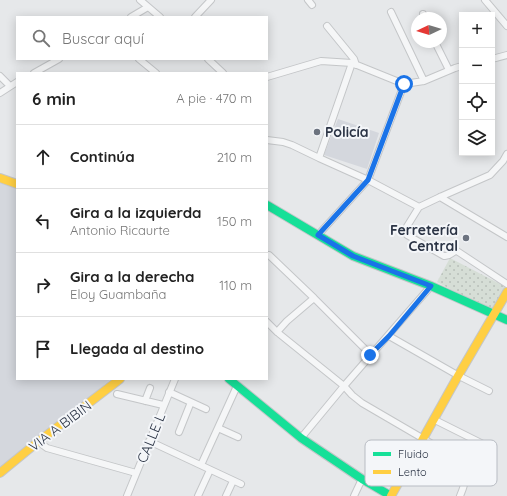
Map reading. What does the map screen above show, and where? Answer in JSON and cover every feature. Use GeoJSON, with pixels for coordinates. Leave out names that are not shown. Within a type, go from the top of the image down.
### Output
{"type":"FeatureCollection","features":[{"type":"Feature","properties":{"kind":"main road"},"geometry":{"type":"LineString","coordinates":[[0,178],[16,182]]}},
{"type":"Feature","properties":{"kind":"main road"},"geometry":{"type":"LineString","coordinates":[[268,206],[353,256],[431,286],[507,320]]}},
{"type":"Feature","properties":{"kind":"main road"},"geometry":{"type":"LineString","coordinates":[[424,440],[507,292]]}},
{"type":"Feature","properties":{"kind":"main road","name":"VIA A BIBIN"},"geometry":{"type":"LineString","coordinates":[[0,474],[40,440],[119,380]]}},
{"type":"Feature","properties":{"kind":"main road"},"geometry":{"type":"LineString","coordinates":[[230,380],[301,438],[365,480]]}},
{"type":"Feature","properties":{"kind":"main road"},"geometry":{"type":"LineString","coordinates":[[375,486],[391,496],[397,486]]}},
{"type":"Feature","properties":{"kind":"street"},"geometry":{"type":"LineString","coordinates":[[140,0],[159,16]]}},
{"type":"Feature","properties":{"kind":"street"},"geometry":{"type":"LineString","coordinates":[[195,16],[211,0]]}},
{"type":"Feature","properties":{"kind":"street"},"geometry":{"type":"LineString","coordinates":[[485,0],[507,26]]}},
{"type":"Feature","properties":{"kind":"street"},"geometry":{"type":"LineString","coordinates":[[133,16],[148,7]]}},
{"type":"Feature","properties":{"kind":"street"},"geometry":{"type":"LineString","coordinates":[[391,12],[424,81]]}},
{"type":"Feature","properties":{"kind":"street"},"geometry":{"type":"LineString","coordinates":[[319,158],[354,64],[354,59],[327,26]]}},
{"type":"Feature","properties":{"kind":"street"},"geometry":{"type":"LineString","coordinates":[[438,48],[448,70]]}},
{"type":"Feature","properties":{"kind":"street"},"geometry":{"type":"LineString","coordinates":[[495,58],[507,55]]}},
{"type":"Feature","properties":{"kind":"street"},"geometry":{"type":"LineString","coordinates":[[36,72],[57,60]]}},
{"type":"Feature","properties":{"kind":"street"},"geometry":{"type":"LineString","coordinates":[[140,60],[155,72]]}},
{"type":"Feature","properties":{"kind":"street"},"geometry":{"type":"LineString","coordinates":[[209,60],[222,72]]}},
{"type":"Feature","properties":{"kind":"street"},"geometry":{"type":"LineString","coordinates":[[268,77],[321,61],[354,64],[404,84],[424,81],[448,70],[459,67]]}},
{"type":"Feature","properties":{"kind":"street"},"geometry":{"type":"LineString","coordinates":[[0,76],[10,86]]}},
{"type":"Feature","properties":{"kind":"street"},"geometry":{"type":"LineString","coordinates":[[0,93],[16,83]]}},
{"type":"Feature","properties":{"kind":"street"},"geometry":{"type":"LineString","coordinates":[[318,235],[368,180],[404,84]]}},
{"type":"Feature","properties":{"kind":"street"},"geometry":{"type":"LineString","coordinates":[[268,140],[292,145],[368,180],[419,207]]}},
{"type":"Feature","properties":{"kind":"street"},"geometry":{"type":"LineString","coordinates":[[507,154],[504,161],[490,175],[419,207],[406,228],[407,234],[444,256],[449,256],[454,252],[457,252],[507,284]]}},
{"type":"Feature","properties":{"kind":"street"},"geometry":{"type":"LineString","coordinates":[[440,197],[507,236]]}},
{"type":"Feature","properties":{"kind":"street"},"geometry":{"type":"LineString","coordinates":[[268,255],[314,298],[370,355]]}},
{"type":"Feature","properties":{"kind":"street"},"geometry":{"type":"LineString","coordinates":[[301,438],[370,355],[389,336],[431,286]]}},
{"type":"Feature","properties":{"kind":"street"},"geometry":{"type":"LineString","coordinates":[[277,332],[287,321],[314,298]]}},
{"type":"Feature","properties":{"kind":"street"},"geometry":{"type":"LineString","coordinates":[[268,323],[344,386],[362,403],[424,440]]}},
{"type":"Feature","properties":{"kind":"street"},"geometry":{"type":"LineString","coordinates":[[389,336],[490,392]]}},
{"type":"Feature","properties":{"kind":"street","name":"CALLE L"},"geometry":{"type":"LineString","coordinates":[[127,496],[174,380]]}},
{"type":"Feature","properties":{"kind":"street"},"geometry":{"type":"LineString","coordinates":[[201,466],[237,386]]}},
{"type":"Feature","properties":{"kind":"street"},"geometry":{"type":"LineString","coordinates":[[145,401],[150,388]]}},
{"type":"Feature","properties":{"kind":"street"},"geometry":{"type":"LineString","coordinates":[[169,392],[206,409]]}},
{"type":"Feature","properties":{"kind":"street"},"geometry":{"type":"LineString","coordinates":[[117,394],[163,405]]}},
{"type":"Feature","properties":{"kind":"street"},"geometry":{"type":"LineString","coordinates":[[179,432],[191,402]]}},
{"type":"Feature","properties":{"kind":"street"},"geometry":{"type":"LineString","coordinates":[[435,420],[475,440]]}},
{"type":"Feature","properties":{"kind":"street"},"geometry":{"type":"LineString","coordinates":[[218,428],[238,437]]}},
{"type":"Feature","properties":{"kind":"street"},"geometry":{"type":"LineString","coordinates":[[40,440],[47,448],[136,473]]}},
{"type":"Feature","properties":{"kind":"street"},"geometry":{"type":"LineString","coordinates":[[149,441],[240,484]]}},
{"type":"Feature","properties":{"kind":"street"},"geometry":{"type":"LineString","coordinates":[[198,496],[210,470]]}},
{"type":"Feature","properties":{"kind":"street"},"geometry":{"type":"LineString","coordinates":[[354,496],[362,478]]}},
{"type":"Feature","properties":{"kind":"street"},"geometry":{"type":"LineString","coordinates":[[226,496],[233,481]]}},
{"type":"Feature","properties":{"kind":"street"},"geometry":{"type":"LineString","coordinates":[[460,496],[464,486]]}},
{"type":"Feature","properties":{"kind":"shaded area"},"geometry":{"type":"Polygon","coordinates":[[[338,119],[379,133],[367,169],[324,155],[338,119]]]}},
{"type":"Feature","properties":{"kind":"shaded area"},"geometry":{"type":"Polygon","coordinates":[[[0,183],[16,189],[16,380],[110,380],[0,472],[0,183]]]}},
{"type":"Feature","properties":{"kind":"shaded area"},"geometry":{"type":"Polygon","coordinates":[[[450,258],[506,287],[493,312],[437,282],[450,258]]]}},
{"type":"Feature","properties":{"kind":"traffic: fast"},"geometry":{"type":"LineString","coordinates":[[268,206],[353,256],[431,286],[507,320]]}},
{"type":"Feature","properties":{"kind":"traffic: fast"},"geometry":{"type":"LineString","coordinates":[[230,380],[301,438],[365,481]]}},
{"type":"Feature","properties":{"kind":"traffic: fast"},"geometry":{"type":"LineString","coordinates":[[374,486],[391,496]]}},
{"type":"Feature","properties":{"kind":"traffic: slow"},"geometry":{"type":"LineString","coordinates":[[0,178],[16,184]]}},
{"type":"Feature","properties":{"kind":"traffic: slow"},"geometry":{"type":"LineString","coordinates":[[422,440],[507,292]]}},
{"type":"Feature","properties":{"kind":"traffic: slow"},"geometry":{"type":"LineString","coordinates":[[0,473],[119,380]]}},
{"type":"Feature","properties":{"kind":"traffic: slow"},"geometry":{"type":"LineString","coordinates":[[391,496],[397,486]]}},
{"type":"Feature","properties":{"kind":"place","name":"Policía"},"geometry":{"type":"Point","coordinates":[317,132]}},
{"type":"Feature","properties":{"kind":"place","name":"Ferretería Central"},"geometry":{"type":"Point","coordinates":[466,238]}},
{"type":"Feature","properties":{"kind":"route"},"geometry":{"type":"LineString","coordinates":[[370,355],[389,336],[431,286],[353,256],[318,235],[368,180],[404,84]]}}]}
